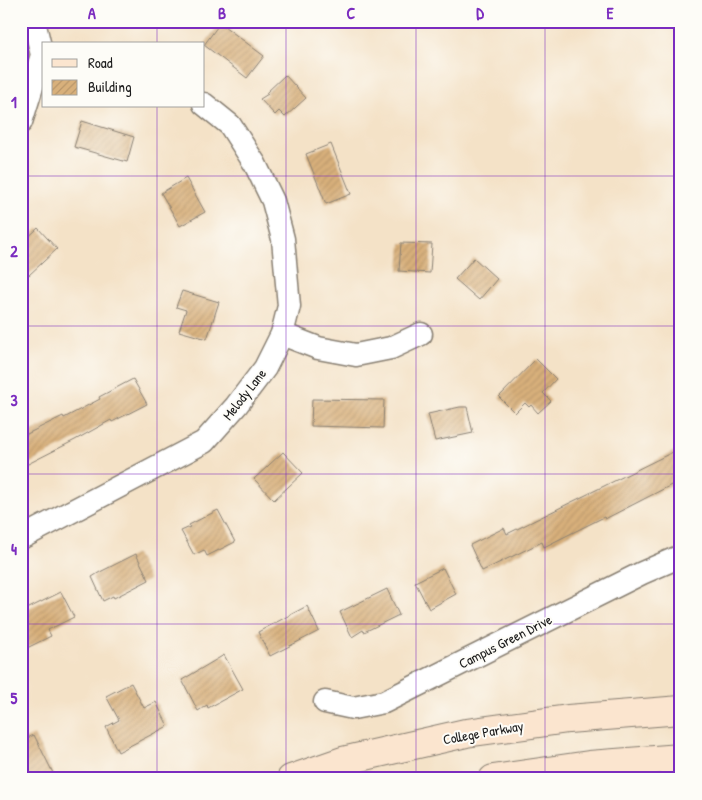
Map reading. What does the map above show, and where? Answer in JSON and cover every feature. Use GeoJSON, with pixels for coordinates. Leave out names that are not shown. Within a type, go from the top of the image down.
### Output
{"type":"FeatureCollection","features":[{"type":"Feature","properties":{"kind":"main road","name":"College Parkway"},"geometry":{"type":"LineString","coordinates":[[290,779],[343,761],[466,733],[568,719],[681,710]]}},
{"type":"Feature","properties":{"kind":"main road"},"geometry":{"type":"LineString","coordinates":[[493,779],[590,765],[681,758]]}},
{"type":"Feature","properties":{"kind":"street"},"geometry":{"type":"LineString","coordinates":[[34,21],[42,51]]}},
{"type":"Feature","properties":{"kind":"street"},"geometry":{"type":"LineString","coordinates":[[21,122],[42,58]]}},
{"type":"Feature","properties":{"kind":"street","name":"Melody Lane"},"geometry":{"type":"LineString","coordinates":[[21,538],[204,442],[236,406],[265,368],[282,334],[289,306],[282,239],[273,201],[255,164],[230,125],[205,105]]}},
{"type":"Feature","properties":{"kind":"street"},"geometry":{"type":"LineString","coordinates":[[282,334],[318,348],[356,355],[391,348],[421,334]]}},
{"type":"Feature","properties":{"kind":"street","name":"Campus Green Drive"},"geometry":{"type":"LineString","coordinates":[[325,702],[353,708],[384,702],[642,572],[681,556]]}},
{"type":"Feature","properties":{"kind":"building"},"geometry":{"type":"Polygon","coordinates":[[[220,23],[264,56],[247,78],[205,46],[220,23]]]}},
{"type":"Feature","properties":{"kind":"building"},"geometry":{"type":"Polygon","coordinates":[[[285,75],[306,98],[285,117],[279,111],[275,115],[260,99],[268,94],[266,93],[285,75]]]}},
{"type":"Feature","properties":{"kind":"building"},"geometry":{"type":"Polygon","coordinates":[[[82,121],[134,137],[127,162],[74,147],[82,121]]]}},
{"type":"Feature","properties":{"kind":"building"},"geometry":{"type":"Polygon","coordinates":[[[331,144],[351,194],[326,204],[306,154],[331,144]]]}},
{"type":"Feature","properties":{"kind":"building"},"geometry":{"type":"Polygon","coordinates":[[[186,178],[205,212],[180,226],[161,193],[186,178]]]}},
{"type":"Feature","properties":{"kind":"building"},"geometry":{"type":"Polygon","coordinates":[[[38,228],[57,249],[29,275],[21,267],[21,244],[38,228]]]}},
{"type":"Feature","properties":{"kind":"building"},"geometry":{"type":"Polygon","coordinates":[[[401,243],[432,244],[430,273],[399,271],[401,243]]]}},
{"type":"Feature","properties":{"kind":"building"},"geometry":{"type":"Polygon","coordinates":[[[474,258],[497,279],[479,300],[455,279],[474,258]]]}},
{"type":"Feature","properties":{"kind":"building"},"geometry":{"type":"Polygon","coordinates":[[[182,291],[219,302],[207,339],[179,331],[186,310],[176,307],[182,291]]]}},
{"type":"Feature","properties":{"kind":"building"},"geometry":{"type":"Polygon","coordinates":[[[536,359],[556,379],[543,393],[551,401],[538,413],[531,405],[529,407],[525,403],[515,413],[499,397],[536,359]]]}},
{"type":"Feature","properties":{"kind":"building"},"geometry":{"type":"Polygon","coordinates":[[[133,379],[147,404],[112,422],[111,420],[26,465],[21,455],[21,437],[63,416],[64,418],[133,379]]]}},
{"type":"Feature","properties":{"kind":"building"},"geometry":{"type":"Polygon","coordinates":[[[312,399],[384,400],[383,428],[311,426],[312,399]]]}},
{"type":"Feature","properties":{"kind":"building"},"geometry":{"type":"Polygon","coordinates":[[[467,407],[473,433],[435,441],[428,414],[467,407]]]}},
{"type":"Feature","properties":{"kind":"building"},"geometry":{"type":"Polygon","coordinates":[[[681,448],[681,480],[605,519],[604,517],[544,547],[542,542],[482,571],[470,545],[504,528],[507,534],[681,448]]]}},
{"type":"Feature","properties":{"kind":"building"},"geometry":{"type":"Polygon","coordinates":[[[283,452],[303,473],[274,500],[254,479],[283,452]]]}},
{"type":"Feature","properties":{"kind":"building"},"geometry":{"type":"Polygon","coordinates":[[[218,510],[235,542],[207,556],[204,550],[194,555],[181,531],[218,510]]]}},
{"type":"Feature","properties":{"kind":"building"},"geometry":{"type":"Polygon","coordinates":[[[136,554],[149,580],[114,598],[113,596],[103,601],[92,577],[136,554]]]}},
{"type":"Feature","properties":{"kind":"building"},"geometry":{"type":"Polygon","coordinates":[[[443,568],[456,594],[429,609],[415,582],[443,568]]]}},
{"type":"Feature","properties":{"kind":"building"},"geometry":{"type":"Polygon","coordinates":[[[387,589],[399,615],[364,632],[363,630],[352,637],[340,612],[387,589]]]}},
{"type":"Feature","properties":{"kind":"building"},"geometry":{"type":"Polygon","coordinates":[[[61,592],[74,617],[48,630],[51,636],[27,648],[21,638],[21,612],[61,592]]]}},
{"type":"Feature","properties":{"kind":"building"},"geometry":{"type":"Polygon","coordinates":[[[307,606],[319,631],[270,656],[258,632],[307,606]]]}},
{"type":"Feature","properties":{"kind":"building"},"geometry":{"type":"Polygon","coordinates":[[[224,655],[243,689],[208,708],[207,705],[198,711],[182,680],[224,655]]]}},
{"type":"Feature","properties":{"kind":"building"},"geometry":{"type":"Polygon","coordinates":[[[131,683],[144,708],[156,702],[168,726],[118,752],[106,727],[119,720],[106,696],[131,683]]]}},
{"type":"Feature","properties":{"kind":"building"},"geometry":{"type":"Polygon","coordinates":[[[34,735],[56,779],[24,779],[21,773],[21,741],[34,735]]]}}]}
